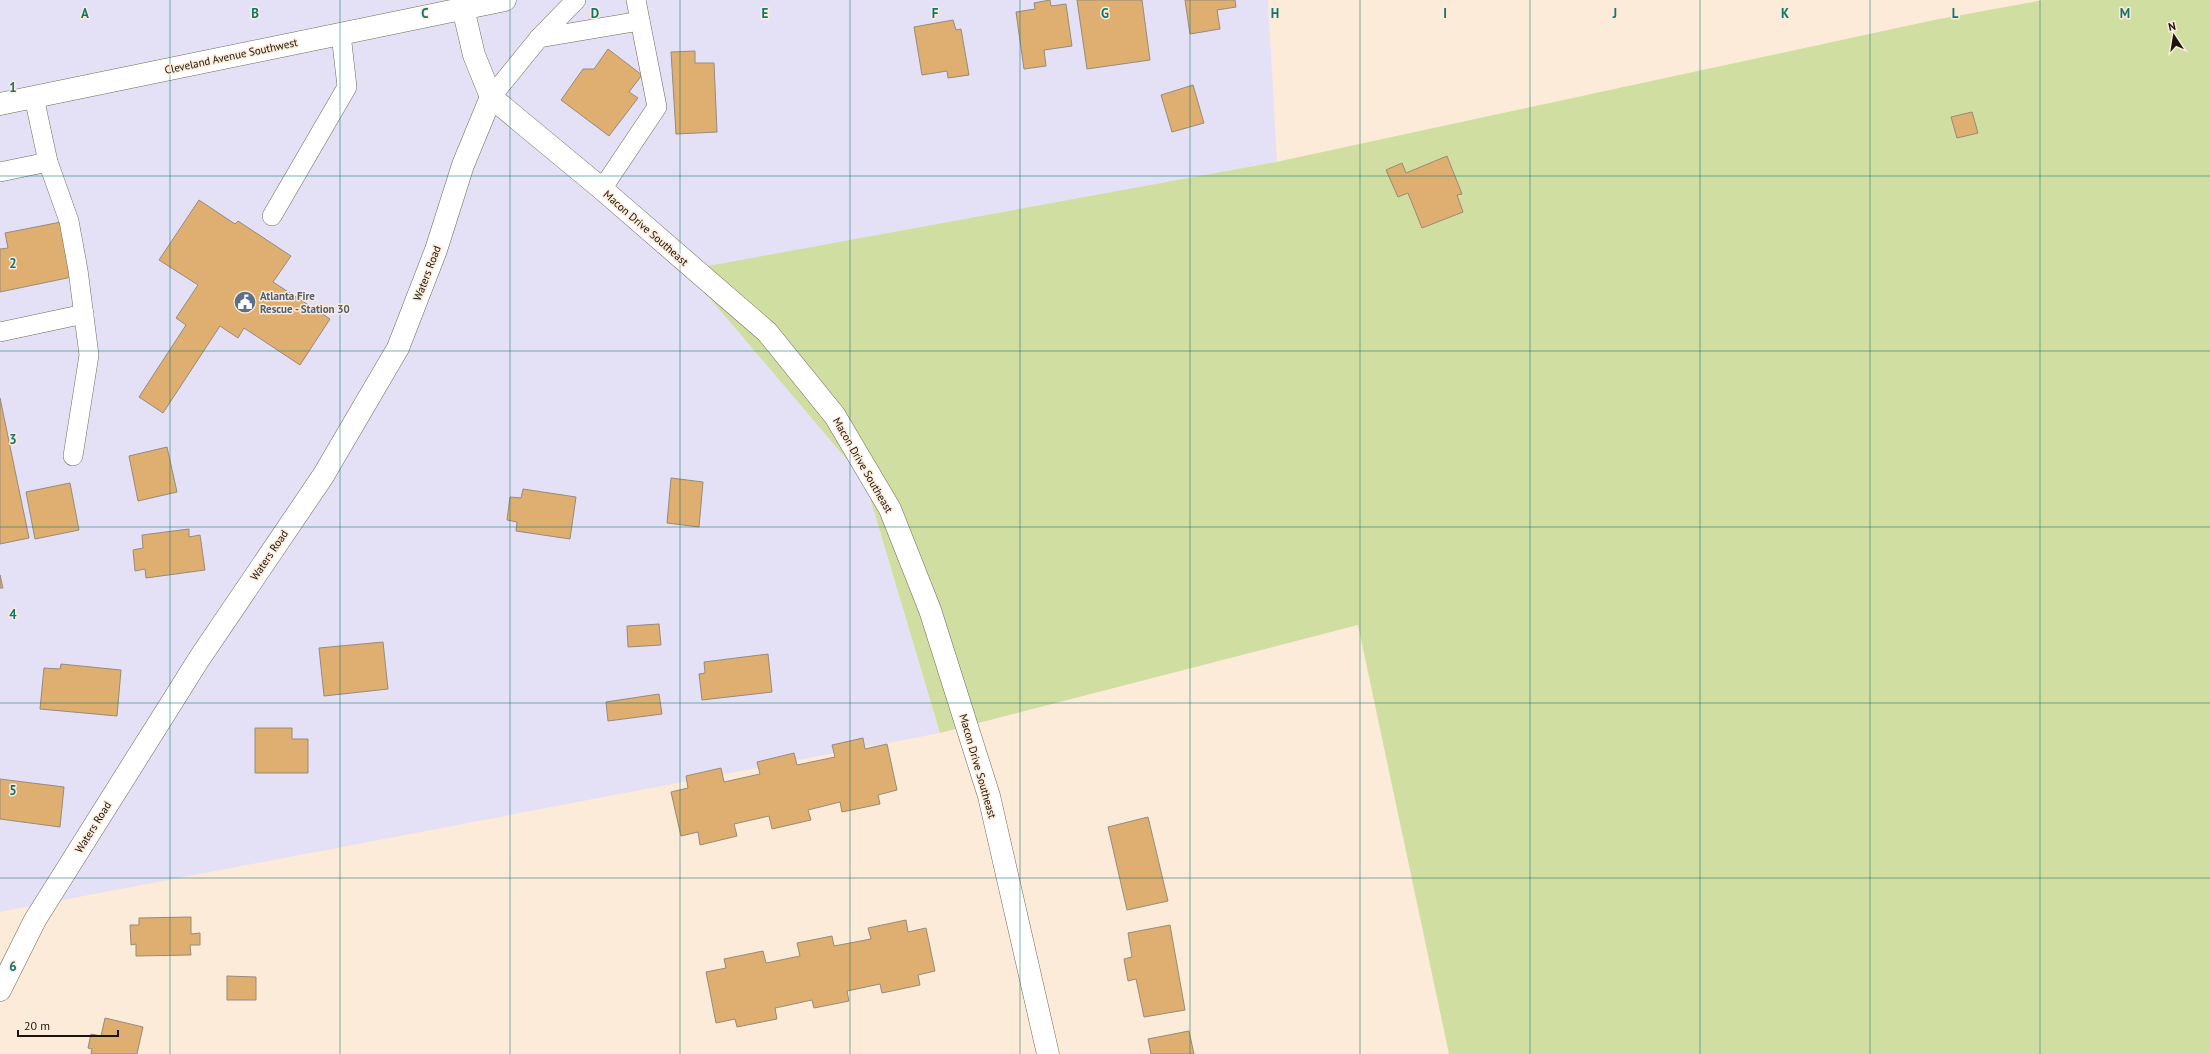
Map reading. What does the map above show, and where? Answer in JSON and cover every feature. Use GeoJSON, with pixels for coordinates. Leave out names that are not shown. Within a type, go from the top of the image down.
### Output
{"type":"FeatureCollection","features":[{"type":"Feature","properties":{"kind":"street","name":"Cleveland Avenue Southwest"},"geometry":{"type":"LineString","coordinates":[[0,104],[341,34],[462,4],[504,0]]}},
{"type":"Feature","properties":{"kind":"street","name":"Macon Drive Southeast"},"geometry":{"type":"LineString","coordinates":[[462,4],[474,55],[491,97],[602,189],[767,332],[835,416],[890,509],[930,610],[989,796],[1048,1054]]}},
{"type":"Feature","properties":{"kind":"street","name":"Waters Road"},"geometry":{"type":"LineString","coordinates":[[0,990],[35,920],[199,659],[323,476],[398,348],[436,250],[463,165],[491,97]]}},
{"type":"Feature","properties":{"kind":"lane"},"geometry":{"type":"LineString","coordinates":[[491,97],[538,38],[576,0]]}},
{"type":"Feature","properties":{"kind":"lane"},"geometry":{"type":"LineString","coordinates":[[602,189],[657,107],[636,0]]}},
{"type":"Feature","properties":{"kind":"lane"},"geometry":{"type":"LineString","coordinates":[[538,38],[640,21]]}},
{"type":"Feature","properties":{"kind":"lane"},"geometry":{"type":"LineString","coordinates":[[272,216],[347,87],[341,34]]}},
{"type":"Feature","properties":{"kind":"lane"},"geometry":{"type":"LineString","coordinates":[[34,97],[48,162],[69,221],[89,355],[73,456]]}},
{"type":"Feature","properties":{"kind":"lane"},"geometry":{"type":"LineString","coordinates":[[0,172],[48,162]]}},
{"type":"Feature","properties":{"kind":"lane"},"geometry":{"type":"LineString","coordinates":[[0,332],[84,314]]}},
{"type":"Feature","properties":{"kind":"shaded area"},"geometry":{"type":"Polygon","coordinates":[[[0,0],[1268,0],[1277,162],[1148,186],[865,481],[940,733],[0,912],[0,0]]]}},
{"type":"Feature","properties":{"kind":"green space"},"geometry":{"type":"Polygon","coordinates":[[[2043,0],[2210,0],[2210,1054],[1449,1054],[1358,625],[940,733],[865,481],[686,270],[1276,162],[1934,20],[2043,0]]]}},
{"type":"Feature","properties":{"kind":"building"},"geometry":{"type":"Polygon","coordinates":[[[1050,0],[1051,6],[1066,4],[1072,46],[1044,50],[1046,66],[1024,69],[1016,12],[1035,9],[1034,3],[1050,0]]]}},
{"type":"Feature","properties":{"kind":"building"},"geometry":{"type":"Polygon","coordinates":[[[1077,0],[1142,0],[1150,60],[1087,69],[1077,0]]]}},
{"type":"Feature","properties":{"kind":"building"},"geometry":{"type":"Polygon","coordinates":[[[1185,0],[1235,0],[1236,7],[1217,10],[1220,29],[1190,34],[1185,0]]]}},
{"type":"Feature","properties":{"kind":"building"},"geometry":{"type":"Polygon","coordinates":[[[953,20],[956,30],[961,29],[969,75],[948,78],[947,71],[922,75],[914,27],[953,20]]]}},
{"type":"Feature","properties":{"kind":"building"},"geometry":{"type":"Polygon","coordinates":[[[608,49],[642,75],[629,92],[638,98],[609,136],[561,100],[583,69],[594,69],[608,49]]]}},
{"type":"Feature","properties":{"kind":"building"},"geometry":{"type":"Polygon","coordinates":[[[695,51],[695,63],[714,63],[717,132],[676,134],[671,52],[695,51]]]}},
{"type":"Feature","properties":{"kind":"building"},"geometry":{"type":"Polygon","coordinates":[[[1193,85],[1204,123],[1172,132],[1161,95],[1193,85]]]}},
{"type":"Feature","properties":{"kind":"building"},"geometry":{"type":"Polygon","coordinates":[[[1972,112],[1978,133],[1957,138],[1951,117],[1972,112]]]}},
{"type":"Feature","properties":{"kind":"building"},"geometry":{"type":"Polygon","coordinates":[[[1447,156],[1462,194],[1457,195],[1463,212],[1422,228],[1408,193],[1398,197],[1386,170],[1402,163],[1406,173],[1447,156]]]}},
{"type":"Feature","properties":{"kind":"building","name":"Atlanta Fire Rescue - Station 30"},"geometry":{"type":"Polygon","coordinates":[[[199,200],[235,224],[238,221],[291,256],[273,282],[330,319],[300,365],[244,328],[238,338],[220,326],[163,413],[139,397],[186,325],[176,318],[198,285],[159,260],[199,200]]]}},
{"type":"Feature","properties":{"kind":"building"},"geometry":{"type":"Polygon","coordinates":[[[61,222],[72,277],[0,292],[0,249],[8,248],[5,233],[61,222]]]}},
{"type":"Feature","properties":{"kind":"building"},"geometry":{"type":"Polygon","coordinates":[[[0,398],[29,538],[0,544],[0,398]]]}},
{"type":"Feature","properties":{"kind":"building"},"geometry":{"type":"Polygon","coordinates":[[[167,447],[177,492],[138,501],[129,456],[167,447]]]}},
{"type":"Feature","properties":{"kind":"building"},"geometry":{"type":"Polygon","coordinates":[[[671,478],[703,482],[699,527],[667,523],[671,478]]]}},
{"type":"Feature","properties":{"kind":"building"},"geometry":{"type":"Polygon","coordinates":[[[70,483],[79,530],[35,539],[26,492],[70,483]]]}},
{"type":"Feature","properties":{"kind":"building"},"geometry":{"type":"Polygon","coordinates":[[[523,489],[576,497],[570,539],[516,531],[517,522],[507,520],[510,497],[521,498],[523,489]]]}},
{"type":"Feature","properties":{"kind":"building"},"geometry":{"type":"Polygon","coordinates":[[[189,529],[189,537],[200,535],[205,570],[146,578],[145,569],[135,571],[133,550],[143,548],[142,535],[189,529]]]}},
{"type":"Feature","properties":{"kind":"building"},"geometry":{"type":"Polygon","coordinates":[[[0,575],[3,588],[0,588],[0,575]]]}},
{"type":"Feature","properties":{"kind":"building"},"geometry":{"type":"Polygon","coordinates":[[[659,624],[661,645],[628,647],[627,626],[659,624]]]}},
{"type":"Feature","properties":{"kind":"building"},"geometry":{"type":"Polygon","coordinates":[[[383,642],[388,689],[324,696],[319,648],[383,642]]]}},
{"type":"Feature","properties":{"kind":"building"},"geometry":{"type":"Polygon","coordinates":[[[768,654],[772,692],[702,700],[699,674],[705,673],[704,662],[768,654]]]}},
{"type":"Feature","properties":{"kind":"building"},"geometry":{"type":"Polygon","coordinates":[[[61,664],[121,670],[117,716],[40,709],[44,668],[60,669],[61,664]]]}},
{"type":"Feature","properties":{"kind":"building"},"geometry":{"type":"Polygon","coordinates":[[[659,694],[662,714],[608,721],[606,702],[659,694]]]}},
{"type":"Feature","properties":{"kind":"building"},"geometry":{"type":"Polygon","coordinates":[[[255,728],[292,728],[292,739],[308,739],[308,773],[255,773],[255,728]]]}},
{"type":"Feature","properties":{"kind":"building"},"geometry":{"type":"Polygon","coordinates":[[[863,738],[865,749],[887,744],[897,790],[878,795],[880,804],[842,812],[840,802],[808,810],[811,820],[772,829],[769,816],[734,824],[737,836],[700,845],[698,832],[681,836],[671,792],[688,788],[686,776],[721,768],[724,782],[760,774],[757,762],[794,753],[797,765],[835,757],[832,745],[863,738]]]}},
{"type":"Feature","properties":{"kind":"building"},"geometry":{"type":"Polygon","coordinates":[[[0,779],[64,787],[60,827],[0,819],[0,779]]]}},
{"type":"Feature","properties":{"kind":"building"},"geometry":{"type":"Polygon","coordinates":[[[1148,817],[1168,901],[1127,910],[1108,827],[1148,817]]]}},
{"type":"Feature","properties":{"kind":"building"},"geometry":{"type":"Polygon","coordinates":[[[191,917],[191,934],[200,933],[200,945],[190,945],[191,955],[136,956],[136,944],[131,945],[130,925],[139,925],[139,918],[191,917]]]}},
{"type":"Feature","properties":{"kind":"building"},"geometry":{"type":"Polygon","coordinates":[[[906,920],[908,932],[926,928],[935,971],[918,975],[920,985],[882,993],[880,984],[847,991],[849,1001],[814,1008],[812,1000],[775,1008],[777,1019],[737,1027],[735,1019],[716,1023],[706,972],[726,968],[724,959],[763,951],[766,963],[800,956],[797,943],[832,936],[834,946],[871,939],[868,928],[906,920]]]}},
{"type":"Feature","properties":{"kind":"building"},"geometry":{"type":"Polygon","coordinates":[[[1170,925],[1185,1010],[1144,1017],[1136,979],[1128,981],[1124,959],[1132,957],[1128,933],[1170,925]]]}},
{"type":"Feature","properties":{"kind":"building"},"geometry":{"type":"Polygon","coordinates":[[[227,976],[256,977],[256,1000],[227,1000],[227,976]]]}},
{"type":"Feature","properties":{"kind":"building"},"geometry":{"type":"Polygon","coordinates":[[[105,1018],[143,1027],[137,1054],[91,1054],[92,1049],[88,1048],[91,1034],[101,1036],[105,1018]]]}},
{"type":"Feature","properties":{"kind":"building"},"geometry":{"type":"Polygon","coordinates":[[[1189,1031],[1194,1054],[1151,1054],[1148,1039],[1189,1031]]]}},
{"type":"Feature","properties":{"kind":"place","name":"Atlanta Fire Rescue - Station 30"},"geometry":{"type":"Point","coordinates":[245,302]}}]}
